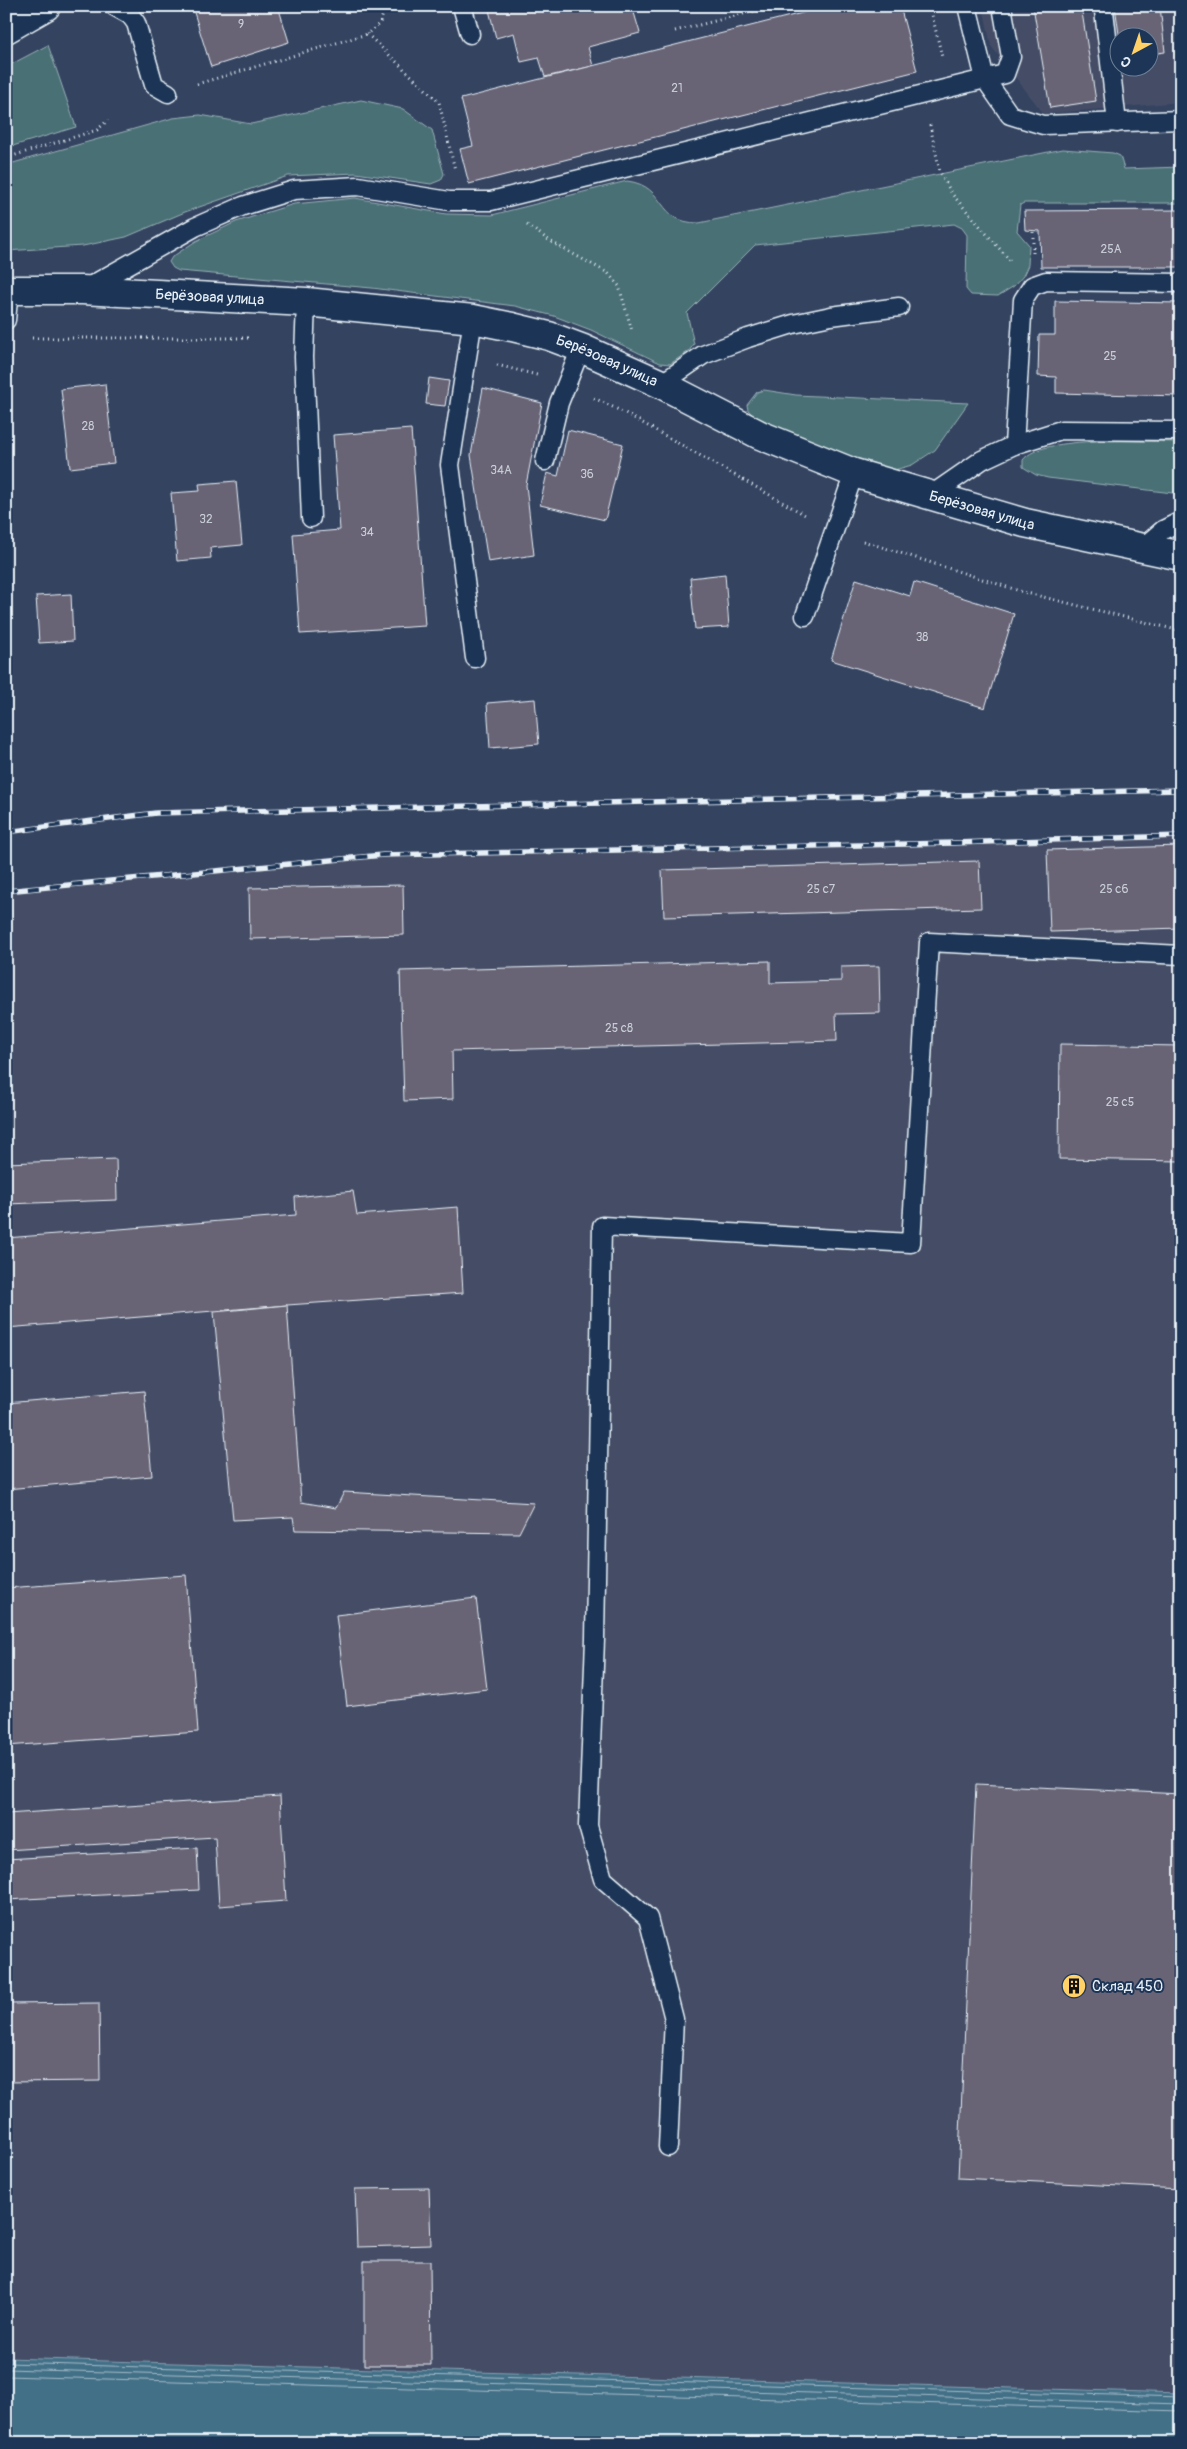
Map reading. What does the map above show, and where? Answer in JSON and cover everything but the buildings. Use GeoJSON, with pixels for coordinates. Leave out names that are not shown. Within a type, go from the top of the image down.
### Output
{"type":"FeatureCollection","features":[{"type":"Feature","properties":{"kind":"street"},"geometry":{"type":"LineString","coordinates":[[6,30],[46,6]]}},
{"type":"Feature","properties":{"kind":"street","name":"Берёзовая улица"},"geometry":{"type":"LineString","coordinates":[[8,290],[82,290],[306,302],[473,319],[549,336],[582,348],[661,384],[760,436],[854,473],[1025,522],[1181,556]]}},
{"type":"Feature","properties":{"kind":"lane"},"geometry":{"type":"LineString","coordinates":[[114,6],[130,15],[136,23],[154,85],[168,93]]}},
{"type":"Feature","properties":{"kind":"lane"},"geometry":{"type":"LineString","coordinates":[[462,6],[470,34]]}},
{"type":"Feature","properties":{"kind":"lane"},"geometry":{"type":"LineString","coordinates":[[967,6],[985,79],[1010,115],[1043,125],[1181,120]]}},
{"type":"Feature","properties":{"kind":"lane"},"geometry":{"type":"LineString","coordinates":[[82,290],[195,227],[243,206],[294,190],[358,186],[463,202],[491,200],[924,92],[1006,74],[1011,56],[1002,6]]}},
{"type":"Feature","properties":{"kind":"lane"},"geometry":{"type":"LineString","coordinates":[[1104,11],[1117,123]]}},
{"type":"Feature","properties":{"kind":"lane"},"geometry":{"type":"LineString","coordinates":[[1014,445],[1023,300],[1032,286],[1046,281],[1181,283]]}},
{"type":"Feature","properties":{"kind":"lane"},"geometry":{"type":"LineString","coordinates":[[6,320],[8,290]]}},
{"type":"Feature","properties":{"kind":"lane"},"geometry":{"type":"LineString","coordinates":[[306,302],[305,338],[311,518]]}},
{"type":"Feature","properties":{"kind":"lane"},"geometry":{"type":"LineString","coordinates":[[661,384],[703,355],[748,338],[793,324],[831,316],[900,307]]}},
{"type":"Feature","properties":{"kind":"lane"},"geometry":{"type":"LineString","coordinates":[[473,319],[450,465],[475,658]]}},
{"type":"Feature","properties":{"kind":"lane"},"geometry":{"type":"LineString","coordinates":[[545,461],[559,403],[582,348]]}},
{"type":"Feature","properties":{"kind":"lane"},"geometry":{"type":"LineString","coordinates":[[930,496],[982,460],[1014,445],[1061,430],[1181,431]]}},
{"type":"Feature","properties":{"kind":"lane"},"geometry":{"type":"LineString","coordinates":[[805,616],[854,473]]}},
{"type":"Feature","properties":{"kind":"lane"},"geometry":{"type":"LineString","coordinates":[[1142,548],[1163,530],[1181,521]]}},
{"type":"Feature","properties":{"kind":"lane"},"geometry":{"type":"LineString","coordinates":[[668,2148],[674,2019],[648,1918],[602,1879],[588,1826],[595,1640],[602,1226],[912,1243],[929,942],[1181,955]]}},
{"type":"Feature","properties":{"kind":"path"},"geometry":{"type":"LineString","coordinates":[[168,93],[367,34],[380,23],[386,6]]}},
{"type":"Feature","properties":{"kind":"path"},"geometry":{"type":"LineString","coordinates":[[675,31],[775,6]]}},
{"type":"Feature","properties":{"kind":"path"},"geometry":{"type":"LineString","coordinates":[[930,6],[949,86]]}},
{"type":"Feature","properties":{"kind":"path"},"geometry":{"type":"LineString","coordinates":[[367,34],[439,102],[463,202]]}},
{"type":"Feature","properties":{"kind":"path"},"geometry":{"type":"LineString","coordinates":[[924,92],[940,172],[952,194],[1032,286]]}},
{"type":"Feature","properties":{"kind":"path"},"geometry":{"type":"LineString","coordinates":[[6,158],[97,130],[108,120]]}},
{"type":"Feature","properties":{"kind":"path"},"geometry":{"type":"LineString","coordinates":[[491,200],[554,243],[608,273],[619,286],[637,347],[661,384]]}},
{"type":"Feature","properties":{"kind":"path"},"geometry":{"type":"LineString","coordinates":[[26,338],[305,338]]}},
{"type":"Feature","properties":{"kind":"path"},"geometry":{"type":"LineString","coordinates":[[466,357],[551,379],[566,385],[625,413],[833,531],[1023,592],[1181,631]]}},
{"type":"Feature","properties":{"kind":"shaded area"},"geometry":{"type":"Polygon","coordinates":[[[983,6],[1181,6],[1181,102],[1044,114],[991,46],[983,6]]]}},
{"type":"Feature","properties":{"kind":"shaded area"},"geometry":{"type":"Polygon","coordinates":[[[1181,836],[1181,2393],[6,2358],[6,891],[383,855],[954,843],[1181,836]]]}},
{"type":"Feature","properties":{"kind":"green space"},"geometry":{"type":"Polygon","coordinates":[[[48,45],[76,127],[6,148],[6,67],[48,45]]]}},
{"type":"Feature","properties":{"kind":"green space"},"geometry":{"type":"Polygon","coordinates":[[[361,100],[403,109],[432,130],[444,174],[441,180],[431,184],[356,173],[288,176],[185,212],[126,237],[83,246],[6,251],[6,165],[173,118],[200,115],[251,124],[361,100]]]}},
{"type":"Feature","properties":{"kind":"green space"},"geometry":{"type":"Polygon","coordinates":[[[1063,149],[1113,153],[1120,156],[1124,169],[1181,167],[1181,203],[1024,203],[1020,205],[1017,231],[1029,245],[1028,265],[1023,276],[1014,286],[998,296],[971,295],[966,289],[967,235],[962,228],[954,224],[755,245],[687,313],[694,344],[689,351],[670,364],[660,363],[591,330],[554,316],[515,306],[372,288],[179,271],[173,268],[169,262],[172,257],[196,241],[236,222],[294,204],[355,198],[446,214],[492,215],[627,181],[640,184],[649,190],[675,217],[699,223],[1063,149]]]}},
{"type":"Feature","properties":{"kind":"green space"},"geometry":{"type":"Polygon","coordinates":[[[764,390],[796,395],[968,403],[935,450],[912,465],[891,471],[859,463],[757,419],[748,410],[747,405],[757,392],[764,390]]]}},
{"type":"Feature","properties":{"kind":"green space"},"geometry":{"type":"Polygon","coordinates":[[[1096,441],[1181,442],[1181,494],[1048,478],[1036,475],[1023,467],[1023,460],[1034,452],[1051,446],[1096,441]]]}},
{"type":"Feature","properties":{"kind":"water"},"geometry":{"type":"Polygon","coordinates":[[[6,2358],[1181,2393],[1181,2443],[6,2443],[6,2358]]]}},
{"type":"Feature","properties":{"kind":"railway"},"geometry":{"type":"LineString","coordinates":[[6,832],[156,813],[1181,790]]}},
{"type":"Feature","properties":{"kind":"railway"},"geometry":{"type":"LineString","coordinates":[[6,891],[383,855],[954,843],[1181,836]]}},
{"type":"Feature","properties":{"kind":"place","name":"Склад 450"},"geometry":{"type":"Point","coordinates":[1074,1986]}}]}
